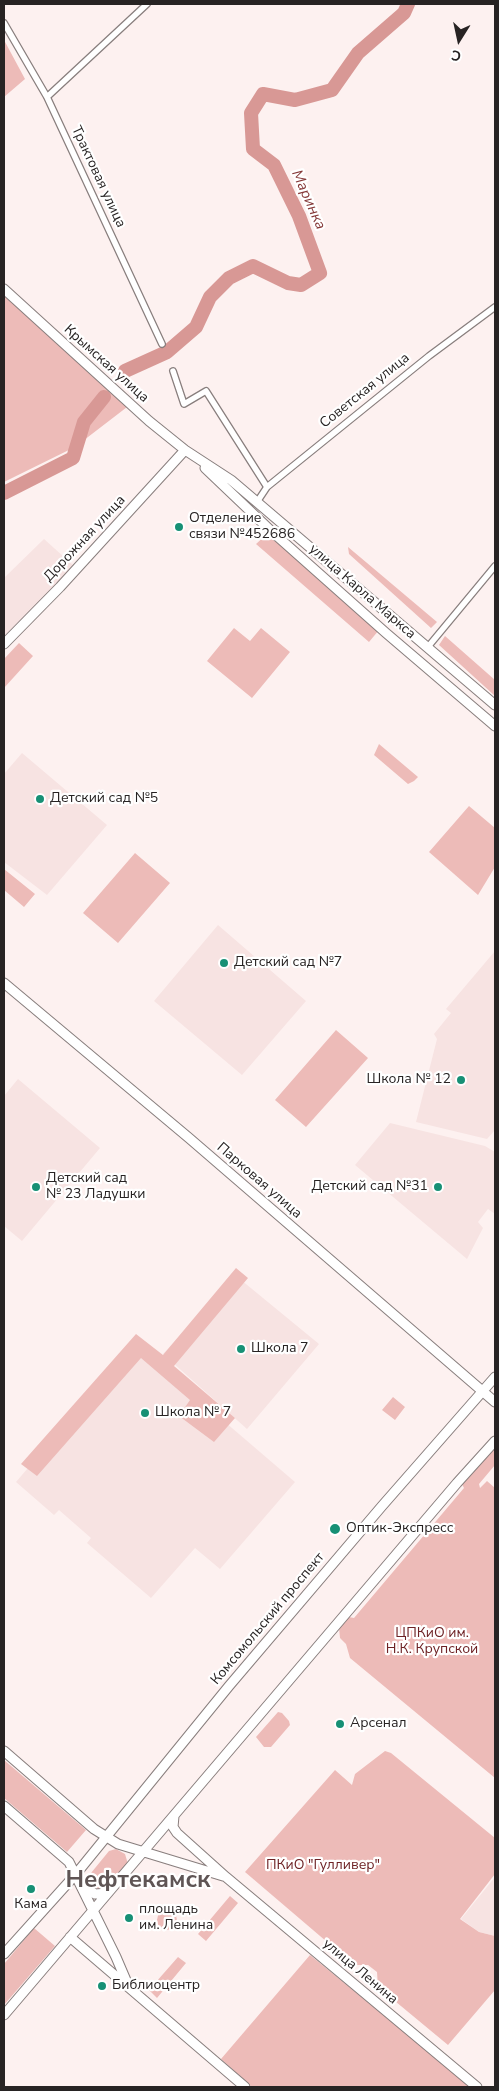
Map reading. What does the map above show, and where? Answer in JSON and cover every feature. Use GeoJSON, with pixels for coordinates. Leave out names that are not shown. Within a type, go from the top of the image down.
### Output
{"type":"FeatureCollection","features":[{"type":"Feature","properties":{"kind":"main road","name":"Крымская улица"},"geometry":{"type":"LineString","coordinates":[[4,289],[115,392],[189,453]]}},
{"type":"Feature","properties":{"kind":"main road","name":"улица Карла Маркса"},"geometry":{"type":"LineString","coordinates":[[189,453],[231,480],[495,704]]}},
{"type":"Feature","properties":{"kind":"main road","name":"улица Карла Маркса"},"geometry":{"type":"LineString","coordinates":[[189,453],[269,529],[495,726]]}},
{"type":"Feature","properties":{"kind":"main road","name":"Дорожная улица"},"geometry":{"type":"LineString","coordinates":[[4,644],[189,453]]}},
{"type":"Feature","properties":{"kind":"main road"},"geometry":{"type":"LineString","coordinates":[[452,690],[463,677]]}},
{"type":"Feature","properties":{"kind":"main road","name":"Парковая улица"},"geometry":{"type":"LineString","coordinates":[[4,983],[211,1157],[495,1402]]}},
{"type":"Feature","properties":{"kind":"main road","name":"Комсомольский проспект"},"geometry":{"type":"LineString","coordinates":[[105,1836],[382,1506],[484,1392],[495,1377]]}},
{"type":"Feature","properties":{"kind":"main road"},"geometry":{"type":"LineString","coordinates":[[4,2015],[456,1483],[495,1440]]}},
{"type":"Feature","properties":{"kind":"main road","name":"улица Ленина"},"geometry":{"type":"LineString","coordinates":[[4,1751],[94,1829],[118,1844],[143,1850],[226,1877]]}},
{"type":"Feature","properties":{"kind":"main road"},"geometry":{"type":"LineString","coordinates":[[4,1806],[69,1862],[92,1912],[116,1957],[129,1988]]}},
{"type":"Feature","properties":{"kind":"main road","name":"улица Ленина"},"geometry":{"type":"LineString","coordinates":[[174,1816],[173,1827],[177,1832],[226,1877],[477,2087]]}},
{"type":"Feature","properties":{"kind":"main road"},"geometry":{"type":"LineString","coordinates":[[4,1954],[76,1874],[105,1836]]}},
{"type":"Feature","properties":{"kind":"main road"},"geometry":{"type":"LineString","coordinates":[[118,1844],[128,1854],[130,1860],[129,1868]]}},
{"type":"Feature","properties":{"kind":"main road"},"geometry":{"type":"LineString","coordinates":[[81,1886],[95,1894],[108,1893]]}},
{"type":"Feature","properties":{"kind":"main road"},"geometry":{"type":"LineString","coordinates":[[70,1937],[245,2087]]}},
{"type":"Feature","properties":{"kind":"street"},"geometry":{"type":"LineString","coordinates":[[47,97],[146,4]]}},
{"type":"Feature","properties":{"kind":"street","name":"Трактовая улица"},"geometry":{"type":"LineString","coordinates":[[4,24],[47,97],[162,344]]}},
{"type":"Feature","properties":{"kind":"street","name":"Советская улица"},"geometry":{"type":"LineString","coordinates":[[257,502],[267,487],[425,359],[495,306]]}},
{"type":"Feature","properties":{"kind":"street"},"geometry":{"type":"LineString","coordinates":[[174,371],[184,404],[206,391],[267,487]]}},
{"type":"Feature","properties":{"kind":"street"},"geometry":{"type":"LineString","coordinates":[[427,648],[495,566]]}},
{"type":"Feature","properties":{"kind":"shaded area"},"geometry":{"type":"Polygon","coordinates":[[[44,539],[74,566],[4,638],[4,578],[44,539]]]}},
{"type":"Feature","properties":{"kind":"shaded area","name":"Детский сад №5"},"geometry":{"type":"Polygon","coordinates":[[[22,753],[107,825],[47,895],[4,862],[4,774],[22,753]]]}},
{"type":"Feature","properties":{"kind":"shaded area","name":"Детский сад №7"},"geometry":{"type":"Polygon","coordinates":[[[218,925],[306,1001],[242,1075],[154,1001],[218,925]]]}},
{"type":"Feature","properties":{"kind":"shaded area","name":"Школа № 12"},"geometry":{"type":"Polygon","coordinates":[[[495,951],[495,1130],[487,1139],[416,1122],[437,1039],[434,1034],[451,1013],[446,1009],[495,951]]]}},
{"type":"Feature","properties":{"kind":"shaded area","name":"Детский сад № 23 Ладушки"},"geometry":{"type":"Polygon","coordinates":[[[18,1079],[100,1148],[22,1241],[4,1226],[4,1096],[18,1079]]]}},
{"type":"Feature","properties":{"kind":"shaded area","name":"Детский сад №31"},"geometry":{"type":"Polygon","coordinates":[[[390,1123],[485,1146],[495,1152],[495,1214],[488,1209],[478,1222],[483,1228],[467,1259],[355,1165],[390,1123]]]}},
{"type":"Feature","properties":{"kind":"shaded area","name":"Школа 7"},"geometry":{"type":"Polygon","coordinates":[[[235,1275],[319,1344],[247,1429],[163,1354],[235,1275]]]}},
{"type":"Feature","properties":{"kind":"shaded area","name":"Школа № 7"},"geometry":{"type":"Polygon","coordinates":[[[134,1344],[295,1482],[220,1569],[195,1548],[151,1598],[87,1543],[91,1538],[59,1510],[54,1515],[16,1482],[134,1344]]]}},
{"type":"Feature","properties":{"kind":"shaded area"},"geometry":{"type":"Polygon","coordinates":[[[495,1877],[495,1936],[479,1932],[461,1919],[495,1877]]]}},
{"type":"Feature","properties":{"kind":"green space"},"geometry":{"type":"Polygon","coordinates":[[[4,40],[25,79],[4,97],[4,40]]]}},
{"type":"Feature","properties":{"kind":"green space"},"geometry":{"type":"Polygon","coordinates":[[[4,289],[131,404],[75,447],[4,482],[4,289]]]}},
{"type":"Feature","properties":{"kind":"green space"},"geometry":{"type":"Polygon","coordinates":[[[267,534],[379,630],[369,642],[256,544],[267,534]]]}},
{"type":"Feature","properties":{"kind":"green space"},"geometry":{"type":"Polygon","coordinates":[[[348,547],[437,622],[431,628],[349,554],[348,547]]]}},
{"type":"Feature","properties":{"kind":"green space"},"geometry":{"type":"Polygon","coordinates":[[[234,628],[250,641],[261,628],[290,652],[252,698],[207,661],[234,628]]]}},
{"type":"Feature","properties":{"kind":"green space"},"geometry":{"type":"Polygon","coordinates":[[[445,636],[495,680],[495,696],[439,645],[445,636]]]}},
{"type":"Feature","properties":{"kind":"green space"},"geometry":{"type":"Polygon","coordinates":[[[19,643],[33,656],[4,688],[4,659],[19,643]]]}},
{"type":"Feature","properties":{"kind":"green space"},"geometry":{"type":"Polygon","coordinates":[[[379,744],[418,777],[408,784],[374,755],[379,744]]]}},
{"type":"Feature","properties":{"kind":"green space"},"geometry":{"type":"Polygon","coordinates":[[[469,806],[495,828],[495,867],[478,895],[429,852],[469,806]]]}},
{"type":"Feature","properties":{"kind":"green space"},"geometry":{"type":"Polygon","coordinates":[[[135,853],[170,883],[118,943],[83,913],[135,853]]]}},
{"type":"Feature","properties":{"kind":"green space"},"geometry":{"type":"Polygon","coordinates":[[[4,869],[35,894],[24,907],[4,890],[4,869]]]}},
{"type":"Feature","properties":{"kind":"green space"},"geometry":{"type":"Polygon","coordinates":[[[336,1030],[368,1058],[306,1127],[275,1100],[336,1030]]]}},
{"type":"Feature","properties":{"kind":"green space"},"geometry":{"type":"Polygon","coordinates":[[[236,1268],[248,1278],[174,1366],[235,1418],[214,1442],[179,1416],[190,1400],[141,1358],[37,1476],[21,1464],[136,1334],[163,1355],[236,1268]]]}},
{"type":"Feature","properties":{"kind":"green space"},"geometry":{"type":"Polygon","coordinates":[[[393,1397],[405,1407],[395,1420],[382,1410],[393,1397]]]}},
{"type":"Feature","properties":{"kind":"green space","name":"ЦПКиО им. Н.К. Крупской"},"geometry":{"type":"Polygon","coordinates":[[[495,1448],[495,1465],[479,1484],[480,1488],[487,1481],[495,1488],[495,1778],[350,1658],[346,1644],[340,1638],[339,1628],[349,1617],[354,1618],[464,1488],[462,1484],[495,1448]]]}},
{"type":"Feature","properties":{"kind":"green space"},"geometry":{"type":"Polygon","coordinates":[[[278,1712],[282,1713],[290,1725],[271,1747],[264,1747],[256,1737],[278,1712]]]}},
{"type":"Feature","properties":{"kind":"green space","name":"ПКиО \"Гулливер\""},"geometry":{"type":"Polygon","coordinates":[[[385,1751],[391,1753],[495,1838],[495,1874],[460,1919],[479,1932],[495,1936],[495,1990],[448,2045],[378,1987],[377,1972],[368,1965],[354,1965],[245,1872],[335,1770],[352,1785],[355,1774],[385,1751]]]}},
{"type":"Feature","properties":{"kind":"green space"},"geometry":{"type":"Polygon","coordinates":[[[4,1760],[86,1830],[67,1852],[4,1798],[4,1760]]]}},
{"type":"Feature","properties":{"kind":"green space"},"geometry":{"type":"Polygon","coordinates":[[[116,1849],[125,1854],[128,1864],[105,1889],[98,1889],[90,1880],[91,1873],[109,1851],[116,1849]]]}},
{"type":"Feature","properties":{"kind":"green space"},"geometry":{"type":"Polygon","coordinates":[[[230,1896],[238,1903],[206,1941],[198,1934],[230,1896]]]}},
{"type":"Feature","properties":{"kind":"green space"},"geometry":{"type":"Polygon","coordinates":[[[167,1910],[174,1913],[177,1920],[174,1927],[167,1930],[160,1927],[157,1920],[160,1913],[167,1910]]]}},
{"type":"Feature","properties":{"kind":"green space"},"geometry":{"type":"Polygon","coordinates":[[[34,1928],[55,1946],[4,2005],[4,1964],[34,1928]]]}},
{"type":"Feature","properties":{"kind":"green space"},"geometry":{"type":"Polygon","coordinates":[[[310,1955],[470,2087],[252,2087],[221,2059],[310,1955]]]}},
{"type":"Feature","properties":{"kind":"green space"},"geometry":{"type":"Polygon","coordinates":[[[178,1957],[186,1963],[157,1998],[149,1990],[178,1957]]]}},
{"type":"Feature","properties":{"kind":"waterway","name":"Маринка"},"geometry":{"type":"LineString","coordinates":[[125,371],[167,352],[196,327],[210,297],[229,278],[253,266],[288,283],[301,285],[320,273],[299,216],[274,165],[253,149],[251,113],[263,94],[295,100],[332,90],[358,53],[404,13],[408,4]]}},
{"type":"Feature","properties":{"kind":"waterway","name":"Маринка"},"geometry":{"type":"LineString","coordinates":[[4,493],[73,458],[84,422],[104,397]]}},
{"type":"Feature","properties":{"kind":"place","name":"Отделение связи №452686"},"geometry":{"type":"Point","coordinates":[179,527]}},
{"type":"Feature","properties":{"kind":"place","name":"Детский сад №5"},"geometry":{"type":"Point","coordinates":[40,799]}},
{"type":"Feature","properties":{"kind":"place","name":"Детский сад №7"},"geometry":{"type":"Point","coordinates":[224,963]}},
{"type":"Feature","properties":{"kind":"place","name":"Школа № 12"},"geometry":{"type":"Point","coordinates":[461,1080]}},
{"type":"Feature","properties":{"kind":"place","name":"Детский сад № 23 Ладушки"},"geometry":{"type":"Point","coordinates":[36,1187]}},
{"type":"Feature","properties":{"kind":"place","name":"Детский сад №31"},"geometry":{"type":"Point","coordinates":[438,1187]}},
{"type":"Feature","properties":{"kind":"place","name":"Школа 7"},"geometry":{"type":"Point","coordinates":[241,1349]}},
{"type":"Feature","properties":{"kind":"place","name":"Школа № 7"},"geometry":{"type":"Point","coordinates":[145,1413]}},
{"type":"Feature","properties":{"kind":"place","name":"Оптик-Экспресс"},"geometry":{"type":"Point","coordinates":[335,1529]}},
{"type":"Feature","properties":{"kind":"place","name":"Арсенал"},"geometry":{"type":"Point","coordinates":[340,1724]}},
{"type":"Feature","properties":{"kind":"place","name":"Кама"},"geometry":{"type":"Point","coordinates":[31,1889]}},
{"type":"Feature","properties":{"kind":"place","name":"площадь им. Ленина"},"geometry":{"type":"Point","coordinates":[129,1918]}},
{"type":"Feature","properties":{"kind":"place","name":"Библиоцентр"},"geometry":{"type":"Point","coordinates":[102,1986]}},
{"type":"Feature","properties":{"kind":"district","name":"Нефтекамск"},"geometry":{"type":"Point","coordinates":[138,1881]}}]}
